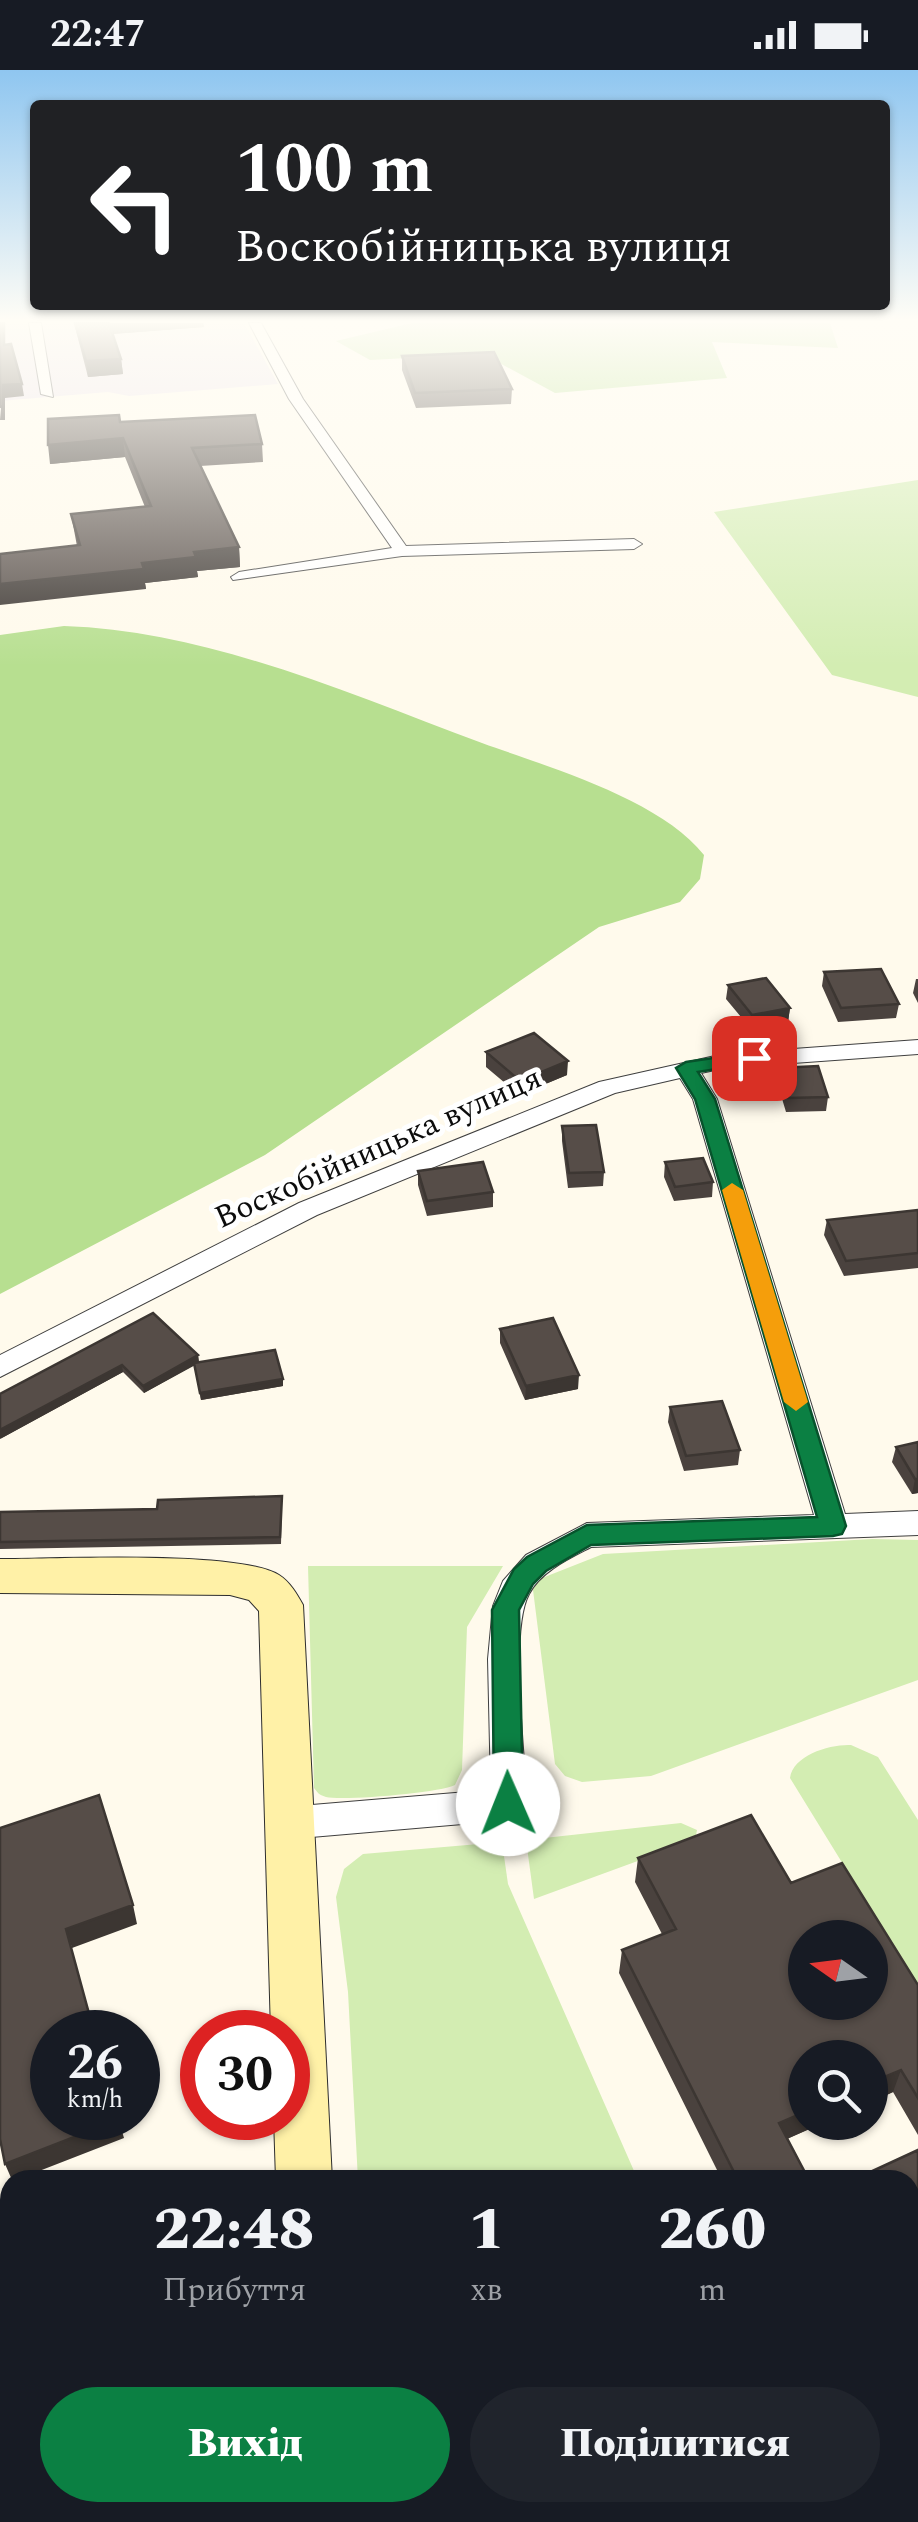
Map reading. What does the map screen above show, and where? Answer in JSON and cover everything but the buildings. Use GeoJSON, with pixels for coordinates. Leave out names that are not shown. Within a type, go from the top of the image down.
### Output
{"type":"FeatureCollection","features":[{"type":"Feature","properties":{"kind":"street"},"geometry":{"type":"LineString","coordinates":[[323,437],[402,551]]}},
{"type":"Feature","properties":{"kind":"street"},"geometry":{"type":"LineString","coordinates":[[240,577],[402,551],[634,544]]}},
{"type":"Feature","properties":{"kind":"street","name":"Воскобійницька вулиця"},"geometry":{"type":"LineString","coordinates":[[0,1368],[308,1209],[608,1087],[724,1060],[918,1047]]}},
{"type":"Feature","properties":{"kind":"street"},"geometry":{"type":"LineString","coordinates":[[686,1068],[705,1099],[833,1526]]}},
{"type":"Feature","properties":{"kind":"street"},"geometry":{"type":"LineString","coordinates":[[288,1823],[508,1804],[506,1610],[523,1576],[569,1543],[587,1535],[918,1523]]}},
{"type":"Feature","properties":{"kind":"street"},"geometry":{"type":"LineString","coordinates":[[0,1576],[230,1578],[252,1582],[272,1592],[282,1608],[304,2170]]}},
{"type":"Feature","properties":{"kind":"green space"},"geometry":{"type":"Polygon","coordinates":[[[918,480],[918,697],[832,675],[714,512],[918,480]]]}},
{"type":"Feature","properties":{"kind":"green space"},"geometry":{"type":"Polygon","coordinates":[[[64,626],[118,630],[224,652],[329,685],[570,774],[632,801],[685,835],[704,855],[700,879],[680,902],[599,927],[265,1155],[0,1294],[0,635],[64,626]]]}},
{"type":"Feature","properties":{"kind":"green space"},"geometry":{"type":"Polygon","coordinates":[[[872,1539],[918,1540],[918,1680],[651,1776],[582,1782],[565,1776],[555,1764],[532,1582],[603,1554],[872,1539]]]}},
{"type":"Feature","properties":{"kind":"green space"},"geometry":{"type":"Polygon","coordinates":[[[308,1566],[503,1566],[467,1627],[462,1770],[455,1785],[351,1798],[326,1797],[314,1788],[308,1566]]]}},
{"type":"Feature","properties":{"kind":"green space"},"geometry":{"type":"Polygon","coordinates":[[[851,1745],[878,1757],[918,1820],[918,1986],[888,1937],[888,1920],[877,1920],[790,1778],[805,1757],[833,1746],[851,1745]]]}},
{"type":"Feature","properties":{"kind":"green space"},"geometry":{"type":"Polygon","coordinates":[[[681,1823],[697,1830],[695,1840],[534,1899],[526,1840],[681,1823]]]}},
{"type":"Feature","properties":{"kind":"green space"},"geometry":{"type":"Polygon","coordinates":[[[502,1842],[508,1884],[634,2170],[357,2170],[348,1992],[336,1897],[344,1869],[363,1854],[502,1842]]]}},
{"type":"Feature","properties":{"kind":"slow traffic"},"geometry":{"type":"LineString","coordinates":[[732,1190],[796,1402]]}},
{"type":"Feature","properties":{"kind":"route"},"geometry":{"type":"LineString","coordinates":[[508,1804],[506,1610],[523,1576],[536,1564],[587,1535],[833,1526],[705,1099],[686,1068],[754,1058]]}}]}
